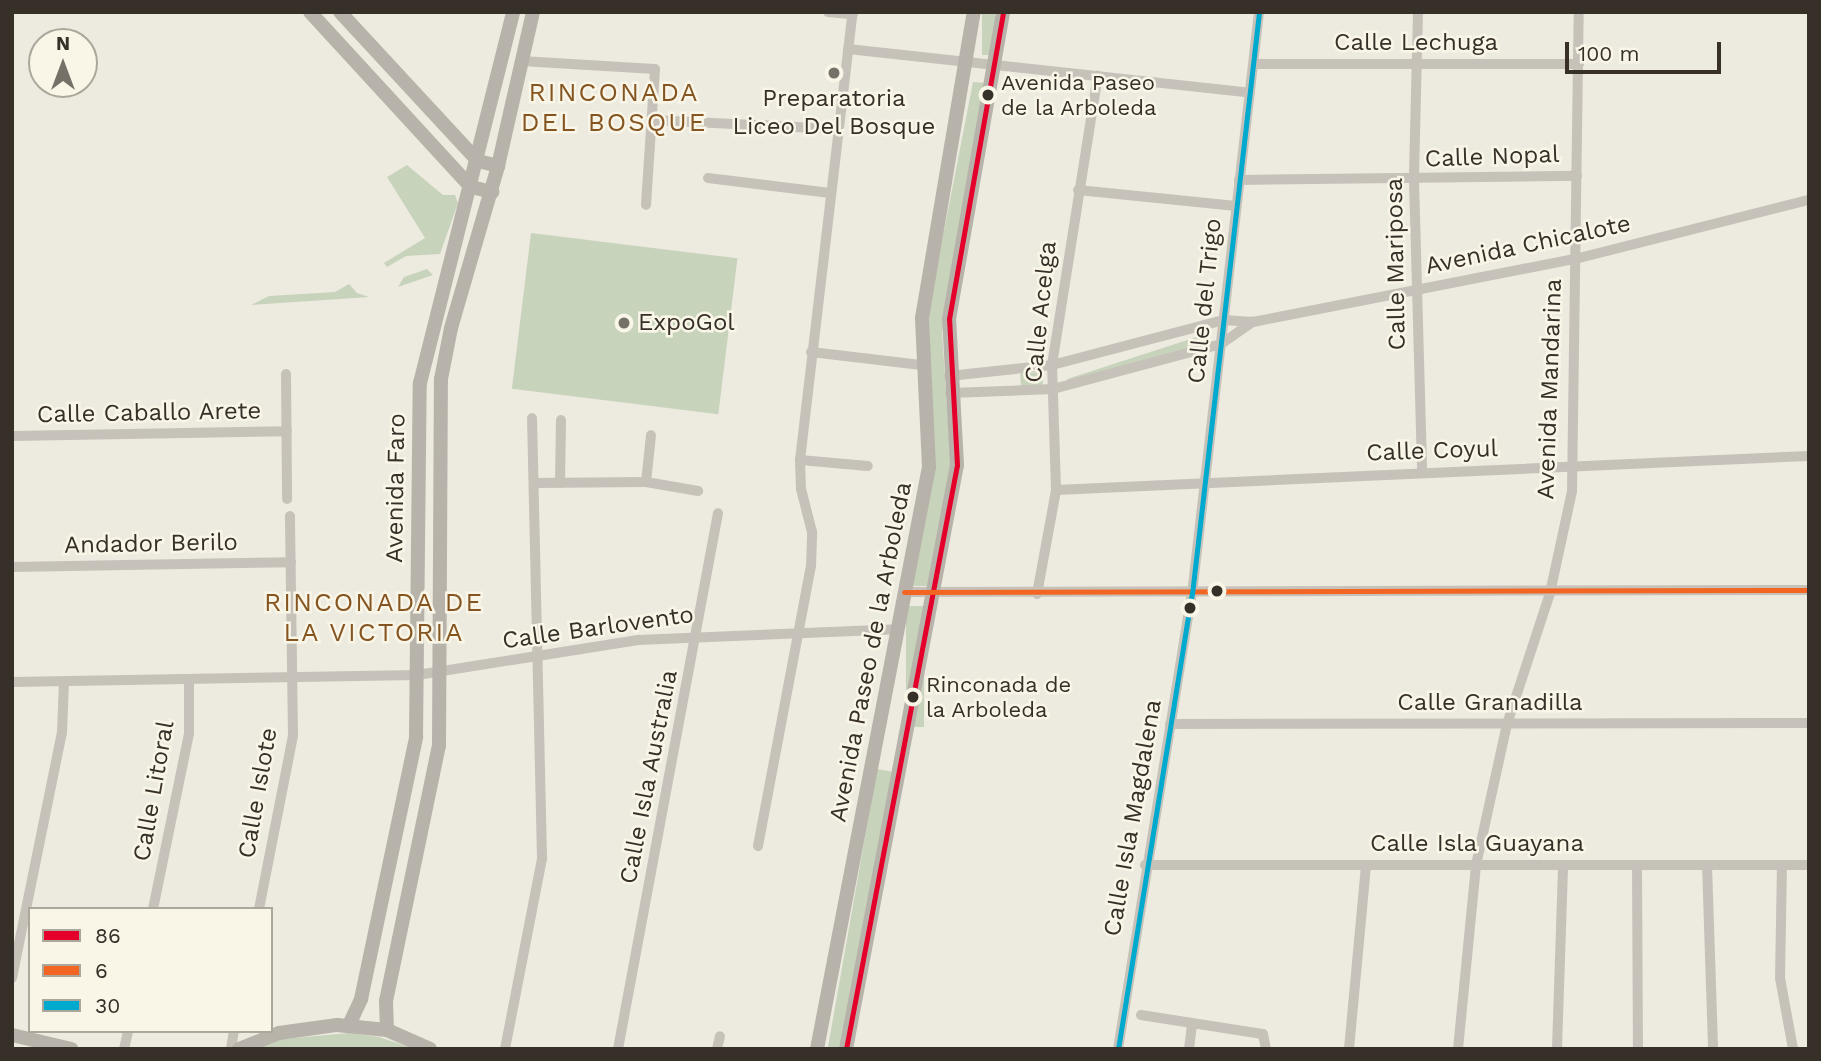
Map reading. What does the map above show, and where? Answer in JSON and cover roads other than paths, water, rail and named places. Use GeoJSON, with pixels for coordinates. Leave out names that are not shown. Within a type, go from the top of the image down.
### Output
{"type":"FeatureCollection","features":[{"type":"Feature","properties":{"kind":"street"},"geometry":{"type":"LineString","coordinates":[[310,12],[471,187],[492,192]]}},
{"type":"Feature","properties":{"kind":"street"},"geometry":{"type":"LineString","coordinates":[[340,12],[478,161],[498,166]]}},
{"type":"Feature","properties":{"kind":"street","name":"Avenida Faro"},"geometry":{"type":"LineString","coordinates":[[349,1025],[361,999],[415,749],[420,383],[432,321],[478,161],[513,12]]}},
{"type":"Feature","properties":{"kind":"street","name":"Avenida Faro"},"geometry":{"type":"LineString","coordinates":[[387,1030],[386,1001],[439,746],[442,379],[451,328],[492,192],[533,12]]}},
{"type":"Feature","properties":{"kind":"street"},"geometry":{"type":"LineString","coordinates":[[758,846],[799,632],[813,532],[801,489],[800,460],[853,13],[828,12]]}},
{"type":"Feature","properties":{"kind":"street","name":"Avenida Paseo de la Arboleda"},"geometry":{"type":"LineString","coordinates":[[817,1049],[929,467],[921,365],[922,317],[968,62],[974,12]]}},
{"type":"Feature","properties":{"kind":"street","name":"Avenida Paseo de la Arboleda"},"geometry":{"type":"LineString","coordinates":[[846,1049],[957,465],[949,376],[949,318],[997,65],[1003,12]]}},
{"type":"Feature","properties":{"kind":"street","name":"Calle del Trigo"},"geometry":{"type":"LineString","coordinates":[[1192,594],[1259,12]]}},
{"type":"Feature","properties":{"kind":"street","name":"Calle Mariposa"},"geometry":{"type":"LineString","coordinates":[[1418,12],[1414,180],[1422,472]]}},
{"type":"Feature","properties":{"kind":"street","name":"Avenida Mandarina"},"geometry":{"type":"LineString","coordinates":[[1458,1049],[1476,865],[1507,724],[1550,593],[1574,466],[1579,12]]}},
{"type":"Feature","properties":{"kind":"street"},"geometry":{"type":"LineString","coordinates":[[848,49],[1250,93]]}},
{"type":"Feature","properties":{"kind":"street"},"geometry":{"type":"LineString","coordinates":[[521,61],[655,69],[646,205]]}},
{"type":"Feature","properties":{"kind":"street","name":"Calle Lechuga"},"geometry":{"type":"LineString","coordinates":[[1254,64],[1579,64]]}},
{"type":"Feature","properties":{"kind":"street","name":"Calle Acelga"},"geometry":{"type":"LineString","coordinates":[[1037,594],[1056,490],[1052,366],[1098,76]]}},
{"type":"Feature","properties":{"kind":"street"},"geometry":{"type":"LineString","coordinates":[[388,95],[408,100],[436,114]]}},
{"type":"Feature","properties":{"kind":"street"},"geometry":{"type":"LineString","coordinates":[[652,120],[838,129]]}},
{"type":"Feature","properties":{"kind":"street","name":"Calle Nopal"},"geometry":{"type":"LineString","coordinates":[[1239,180],[1577,176]]}},
{"type":"Feature","properties":{"kind":"street"},"geometry":{"type":"LineString","coordinates":[[708,178],[830,193]]}},
{"type":"Feature","properties":{"kind":"street"},"geometry":{"type":"LineString","coordinates":[[1078,190],[1237,206]]}},
{"type":"Feature","properties":{"kind":"street","name":"Avenida Chicalote"},"geometry":{"type":"LineString","coordinates":[[949,376],[1052,366],[1224,320],[1253,322],[1575,259],[1809,200]]}},
{"type":"Feature","properties":{"kind":"street","name":"Avenida Chicalote"},"geometry":{"type":"LineString","coordinates":[[950,393],[1053,389],[1221,344],[1253,322]]}},
{"type":"Feature","properties":{"kind":"street"},"geometry":{"type":"LineString","coordinates":[[811,352],[921,365]]}},
{"type":"Feature","properties":{"kind":"street"},"geometry":{"type":"LineString","coordinates":[[286,374],[287,499]]}},
{"type":"Feature","properties":{"kind":"street"},"geometry":{"type":"LineString","coordinates":[[505,1049],[542,858],[541,655],[533,418]]}},
{"type":"Feature","properties":{"kind":"street"},"geometry":{"type":"LineString","coordinates":[[560,483],[561,420]]}},
{"type":"Feature","properties":{"kind":"street","name":"Calle Caballo Arete"},"geometry":{"type":"LineString","coordinates":[[12,436],[287,431]]}},
{"type":"Feature","properties":{"kind":"street"},"geometry":{"type":"LineString","coordinates":[[646,482],[651,435]]}},
{"type":"Feature","properties":{"kind":"street","name":"Calle Coyul"},"geometry":{"type":"LineString","coordinates":[[1056,490],[1809,456]]}},
{"type":"Feature","properties":{"kind":"street"},"geometry":{"type":"LineString","coordinates":[[800,460],[868,466]]}},
{"type":"Feature","properties":{"kind":"street"},"geometry":{"type":"LineString","coordinates":[[535,483],[646,482],[698,491]]}},
{"type":"Feature","properties":{"kind":"street","name":"Calle Isla Australia"},"geometry":{"type":"LineString","coordinates":[[618,1049],[718,513]]}},
{"type":"Feature","properties":{"kind":"street","name":"Calle Islote"},"geometry":{"type":"LineString","coordinates":[[258,907],[293,734],[290,516]]}},
{"type":"Feature","properties":{"kind":"street","name":"Andador Berilo"},"geometry":{"type":"LineString","coordinates":[[12,567],[291,562]]}},
{"type":"Feature","properties":{"kind":"street"},"geometry":{"type":"LineString","coordinates":[[904,592],[1192,594],[1809,590]]}},
{"type":"Feature","properties":{"kind":"street","name":"Calle Isla Magdalena"},"geometry":{"type":"LineString","coordinates":[[1118,1049],[1144,865],[1192,594]]}},
{"type":"Feature","properties":{"kind":"street","name":"Calle Barlovento"},"geometry":{"type":"LineString","coordinates":[[12,682],[417,675],[541,655],[697,635],[897,629]]}},
{"type":"Feature","properties":{"kind":"street","name":"Calle Litoral"},"geometry":{"type":"LineString","coordinates":[[153,907],[189,734],[189,680]]}},
{"type":"Feature","properties":{"kind":"street"},"geometry":{"type":"LineString","coordinates":[[12,978],[62,733],[64,682]]}},
{"type":"Feature","properties":{"kind":"street","name":"Calle Granadilla"},"geometry":{"type":"LineString","coordinates":[[1170,724],[1809,723]]}},
{"type":"Feature","properties":{"kind":"street","name":"Calle Isla Guayana"},"geometry":{"type":"LineString","coordinates":[[1144,865],[1809,864]]}},
{"type":"Feature","properties":{"kind":"street"},"geometry":{"type":"LineString","coordinates":[[1349,1049],[1366,865]]}},
{"type":"Feature","properties":{"kind":"street"},"geometry":{"type":"LineString","coordinates":[[1557,1049],[1563,865]]}},
{"type":"Feature","properties":{"kind":"street"},"geometry":{"type":"LineString","coordinates":[[1637,865],[1638,1049]]}},
{"type":"Feature","properties":{"kind":"street"},"geometry":{"type":"LineString","coordinates":[[1701,1049],[1713,1046],[1707,865]]}},
{"type":"Feature","properties":{"kind":"street"},"geometry":{"type":"LineString","coordinates":[[1782,865],[1780,978],[1793,1049]]}},
{"type":"Feature","properties":{"kind":"street"},"geometry":{"type":"LineString","coordinates":[[1141,1015],[1263,1034],[1266,1049]]}},
{"type":"Feature","properties":{"kind":"street"},"geometry":{"type":"LineString","coordinates":[[1189,1049],[1192,1023]]}},
{"type":"Feature","properties":{"kind":"street"},"geometry":{"type":"LineString","coordinates":[[239,1049],[279,1033],[349,1025],[387,1030],[430,1049]]}},
{"type":"Feature","properties":{"kind":"street"},"geometry":{"type":"LineString","coordinates":[[12,1035],[71,1049]]}},
{"type":"Feature","properties":{"kind":"street"},"geometry":{"type":"LineString","coordinates":[[717,1049],[720,1036]]}},
{"type":"Feature","properties":{"kind":"place","name":"Preparatoria Liceo Del Bosque"},"geometry":{"type":"Point","coordinates":[834,73]}},
{"type":"Feature","properties":{"kind":"place","name":"Avenida Paseo de la Arboleda"},"geometry":{"type":"Point","coordinates":[988,95]}},
{"type":"Feature","properties":{"kind":"place","name":"ExpoGol"},"geometry":{"type":"Point","coordinates":[624,323]}},
{"type":"Feature","properties":{"kind":"place","name":"Rinconada de la Arboleda"},"geometry":{"type":"Point","coordinates":[913,697]}},
{"type":"Feature","properties":{"kind":"district","name":"RINCONADA DEL BOSQUE"},"geometry":{"type":"Point","coordinates":[614,108]}},
{"type":"Feature","properties":{"kind":"district","name":"RINCONADA DE LA VICTORIA"},"geometry":{"type":"Point","coordinates":[374,618]}}]}
